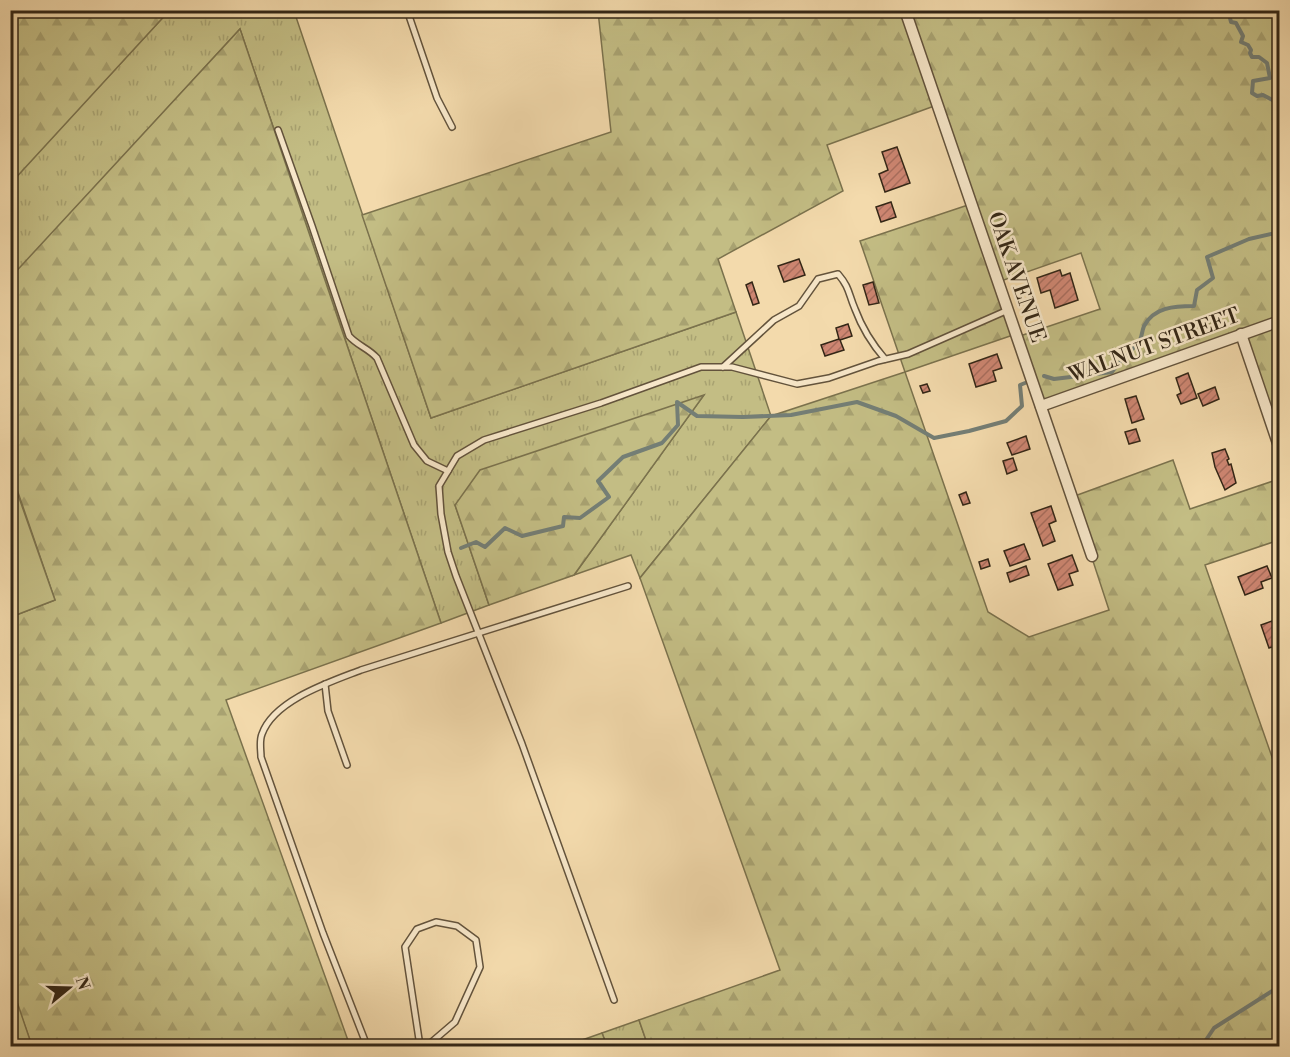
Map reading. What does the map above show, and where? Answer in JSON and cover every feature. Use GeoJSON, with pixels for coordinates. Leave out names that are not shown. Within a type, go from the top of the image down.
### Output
{"type":"FeatureCollection","features":[{"type":"Feature","properties":{"kind":"street","name":"OAK AVENUE"},"geometry":{"type":"LineString","coordinates":[[905,10],[1092,556]]}},
{"type":"Feature","properties":{"kind":"street","name":"WALNUT STREET"},"geometry":{"type":"LineString","coordinates":[[1041,406],[1280,321]]}},
{"type":"Feature","properties":{"kind":"street"},"geometry":{"type":"LineString","coordinates":[[1241,334],[1280,449]]}},
{"type":"Feature","properties":{"kind":"lane"},"geometry":{"type":"LineString","coordinates":[[407,10],[437,98],[452,128]]}},
{"type":"Feature","properties":{"kind":"lane"},"geometry":{"type":"LineString","coordinates":[[278,130],[349,336],[356,344],[368,348],[377,358],[414,445],[427,461],[448,471]]}},
{"type":"Feature","properties":{"kind":"lane"},"geometry":{"type":"LineString","coordinates":[[723,367],[774,320],[799,306],[818,279],[838,274],[848,286],[854,308],[870,342],[885,359]]}},
{"type":"Feature","properties":{"kind":"lane"},"geometry":{"type":"LineString","coordinates":[[614,999],[451,560],[442,523],[439,486],[457,456],[484,440],[601,403],[701,367],[732,368],[797,384],[829,378],[885,359],[908,354],[1008,310]]}},
{"type":"Feature","properties":{"kind":"lane"},"geometry":{"type":"LineString","coordinates":[[367,1047],[323,933],[261,757],[261,735],[270,720],[292,701],[325,684],[361,670],[628,586]]}},
{"type":"Feature","properties":{"kind":"lane"},"geometry":{"type":"LineString","coordinates":[[325,684],[328,711],[347,765]]}},
{"type":"Feature","properties":{"kind":"lane"},"geometry":{"type":"LineString","coordinates":[[420,1047],[405,947],[417,928],[436,922],[457,926],[476,940],[480,967],[455,1022],[427,1047]]}},
{"type":"Feature","properties":{"kind":"green space"},"geometry":{"type":"Polygon","coordinates":[[[10,11],[169,11],[11,183],[10,11]]]}},
{"type":"Feature","properties":{"kind":"green space"},"geometry":{"type":"Polygon","coordinates":[[[169,11],[294,11],[431,418],[736,312],[771,416],[640,578],[631,555],[574,575],[703,396],[455,505],[489,605],[441,623],[240,29],[11,278],[10,183],[169,11]]]}},
{"type":"Feature","properties":{"kind":"green space"},"geometry":{"type":"Polygon","coordinates":[[[598,11],[1279,11],[1279,449],[1241,334],[1041,406],[1017,337],[1100,309],[1081,253],[998,282],[1016,334],[905,372],[860,241],[971,204],[937,105],[827,145],[843,191],[718,259],[736,312],[431,418],[362,215],[611,132],[598,11]]]}},
{"type":"Feature","properties":{"kind":"green space"},"geometry":{"type":"Polygon","coordinates":[[[240,29],[441,623],[226,700],[350,1046],[32,1046],[10,984],[11,617],[55,600],[11,472],[10,278],[240,29]]]}},
{"type":"Feature","properties":{"kind":"green space"},"geometry":{"type":"Polygon","coordinates":[[[905,372],[988,612],[1029,637],[1109,610],[1072,497],[1173,460],[1190,509],[1279,479],[1279,540],[1205,565],[1279,777],[1279,1046],[648,1046],[639,1020],[780,970],[640,578],[771,416],[905,372]]]}},
{"type":"Feature","properties":{"kind":"green space"},"geometry":{"type":"Polygon","coordinates":[[[704,395],[574,575],[489,605],[455,505],[480,470],[704,395]]]}},
{"type":"Feature","properties":{"kind":"green space"},"geometry":{"type":"Polygon","coordinates":[[[10,472],[55,600],[11,617],[10,617],[10,472]]]}},
{"type":"Feature","properties":{"kind":"green space"},"geometry":{"type":"Polygon","coordinates":[[[11,984],[32,1046],[11,1046],[11,984]]]}},
{"type":"Feature","properties":{"kind":"green space"},"geometry":{"type":"Polygon","coordinates":[[[639,1020],[648,1046],[607,1046],[602,1033],[639,1020]]]}},
{"type":"Feature","properties":{"kind":"green space"},"geometry":{"type":"Polygon","coordinates":[[[602,1033],[607,1046],[565,1046],[602,1033]]]}},
{"type":"Feature","properties":{"kind":"building"},"geometry":{"type":"Polygon","coordinates":[[[897,147],[910,183],[885,192],[879,174],[888,170],[882,152],[897,147]]]}},
{"type":"Feature","properties":{"kind":"building"},"geometry":{"type":"Polygon","coordinates":[[[891,202],[896,217],[881,222],[876,207],[891,202]]]}},
{"type":"Feature","properties":{"kind":"building"},"geometry":{"type":"Polygon","coordinates":[[[799,259],[805,275],[784,282],[778,266],[799,259]]]}},
{"type":"Feature","properties":{"kind":"building"},"geometry":{"type":"Polygon","coordinates":[[[1060,270],[1062,276],[1070,273],[1078,300],[1055,308],[1050,290],[1041,293],[1037,278],[1060,270]]]}},
{"type":"Feature","properties":{"kind":"building"},"geometry":{"type":"Polygon","coordinates":[[[752,282],[759,303],[753,305],[746,285],[752,282]]]}},
{"type":"Feature","properties":{"kind":"building"},"geometry":{"type":"Polygon","coordinates":[[[873,282],[879,303],[869,305],[863,285],[873,282]]]}},
{"type":"Feature","properties":{"kind":"building"},"geometry":{"type":"Polygon","coordinates":[[[848,324],[852,336],[840,340],[844,350],[825,356],[821,345],[839,339],[836,328],[848,324]]]}},
{"type":"Feature","properties":{"kind":"building"},"geometry":{"type":"Polygon","coordinates":[[[997,354],[1002,368],[993,371],[996,381],[976,387],[969,364],[997,354]]]}},
{"type":"Feature","properties":{"kind":"building"},"geometry":{"type":"Polygon","coordinates":[[[1188,373],[1197,398],[1181,404],[1177,395],[1181,393],[1176,378],[1188,373]]]}},
{"type":"Feature","properties":{"kind":"building"},"geometry":{"type":"Polygon","coordinates":[[[927,384],[930,391],[923,393],[920,386],[927,384]]]}},
{"type":"Feature","properties":{"kind":"building"},"geometry":{"type":"Polygon","coordinates":[[[1215,387],[1219,399],[1203,406],[1198,394],[1215,387]]]}},
{"type":"Feature","properties":{"kind":"building"},"geometry":{"type":"Polygon","coordinates":[[[1136,396],[1144,419],[1132,423],[1125,399],[1136,396]]]}},
{"type":"Feature","properties":{"kind":"building"},"geometry":{"type":"Polygon","coordinates":[[[1136,429],[1140,441],[1129,444],[1125,432],[1136,429]]]}},
{"type":"Feature","properties":{"kind":"building"},"geometry":{"type":"Polygon","coordinates":[[[1026,436],[1030,449],[1012,455],[1007,443],[1026,436]]]}},
{"type":"Feature","properties":{"kind":"building"},"geometry":{"type":"Polygon","coordinates":[[[1225,449],[1236,483],[1225,490],[1215,467],[1212,453],[1225,449]]]}},
{"type":"Feature","properties":{"kind":"building"},"geometry":{"type":"Polygon","coordinates":[[[1013,458],[1017,470],[1007,474],[1003,461],[1013,458]]]}},
{"type":"Feature","properties":{"kind":"building"},"geometry":{"type":"Polygon","coordinates":[[[966,492],[970,503],[963,505],[959,495],[966,492]]]}},
{"type":"Feature","properties":{"kind":"building"},"geometry":{"type":"Polygon","coordinates":[[[1051,506],[1056,521],[1049,524],[1055,541],[1043,546],[1031,513],[1051,506]]]}},
{"type":"Feature","properties":{"kind":"building"},"geometry":{"type":"Polygon","coordinates":[[[1024,544],[1030,559],[1010,566],[1004,551],[1024,544]]]}},
{"type":"Feature","properties":{"kind":"building"},"geometry":{"type":"Polygon","coordinates":[[[1072,555],[1078,571],[1069,574],[1073,585],[1058,590],[1048,564],[1072,555]]]}},
{"type":"Feature","properties":{"kind":"building"},"geometry":{"type":"Polygon","coordinates":[[[988,559],[990,566],[981,569],[979,562],[988,559]]]}},
{"type":"Feature","properties":{"kind":"building"},"geometry":{"type":"Polygon","coordinates":[[[1026,566],[1029,575],[1010,582],[1007,573],[1026,566]]]}},
{"type":"Feature","properties":{"kind":"building"},"geometry":{"type":"Polygon","coordinates":[[[1267,566],[1272,578],[1261,582],[1263,588],[1245,595],[1238,577],[1267,566]]]}},
{"type":"Feature","properties":{"kind":"building"},"geometry":{"type":"Polygon","coordinates":[[[1272,621],[1276,633],[1280,632],[1280,653],[1278,654],[1275,646],[1269,648],[1261,625],[1272,621]]]}},
{"type":"Feature","properties":{"kind":"waterway"},"geometry":{"type":"LineString","coordinates":[[1228,10],[1231,22],[1236,23],[1243,36],[1241,42],[1248,45],[1252,57],[1259,57],[1267,63],[1270,78],[1253,81],[1252,93],[1257,96],[1263,95],[1280,104]]}},
{"type":"Feature","properties":{"kind":"waterway"},"geometry":{"type":"LineString","coordinates":[[1044,376],[1054,379],[1112,372],[1140,340],[1144,326],[1153,315],[1172,307],[1194,306],[1197,290],[1213,278],[1207,257],[1249,239],[1280,232]]}},
{"type":"Feature","properties":{"kind":"waterway"},"geometry":{"type":"LineString","coordinates":[[461,548],[476,542],[485,547],[505,528],[522,536],[563,526],[564,517],[580,518],[609,497],[598,481],[623,457],[662,443],[678,425],[677,402],[697,416],[743,417],[791,415],[857,402],[896,416],[934,438],[1006,421],[1022,406],[1020,385],[1025,383]]}},
{"type":"Feature","properties":{"kind":"waterway"},"geometry":{"type":"LineString","coordinates":[[1202,1046],[1214,1028],[1280,986]]}}]}
